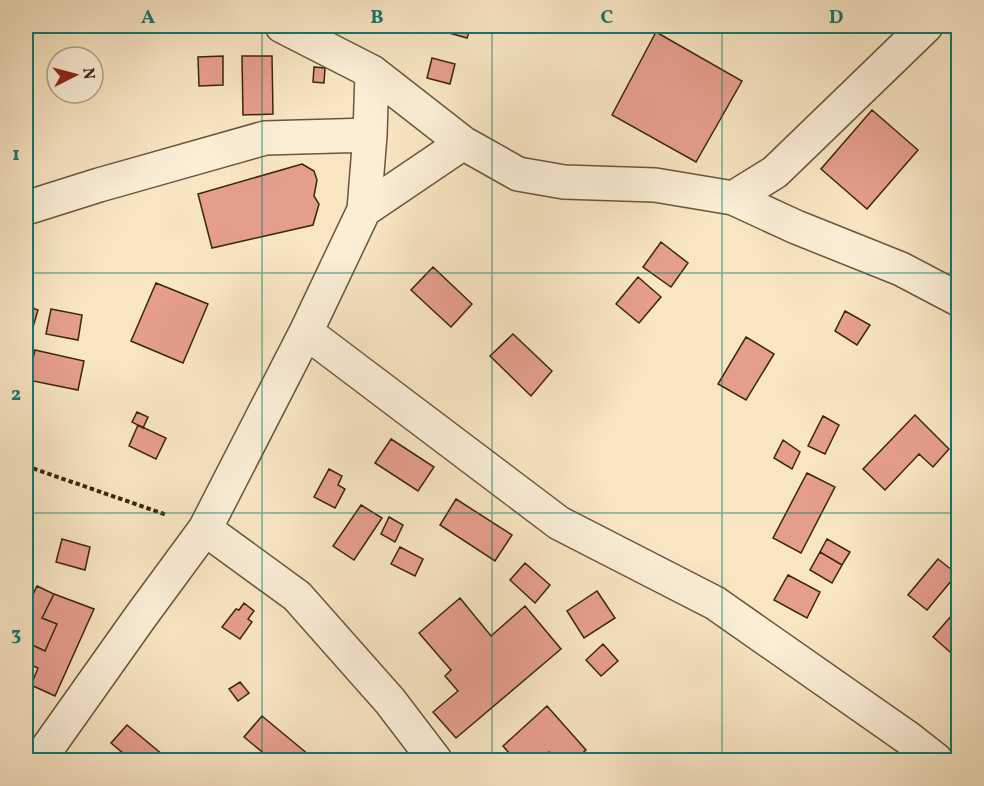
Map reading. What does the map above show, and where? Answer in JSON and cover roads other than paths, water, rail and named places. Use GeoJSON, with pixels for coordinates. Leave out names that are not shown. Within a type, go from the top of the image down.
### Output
{"type":"FeatureCollection","features":[{"type":"Feature","properties":{"kind":"street"},"geometry":{"type":"LineString","coordinates":[[282,26],[372,72],[463,143],[518,174],[564,182],[655,185],[733,198],[796,227],[902,269],[958,299]]}},
{"type":"Feature","properties":{"kind":"street"},"geometry":{"type":"LineString","coordinates":[[733,198],[775,172],[926,26]]}},
{"type":"Feature","properties":{"kind":"street"},"geometry":{"type":"LineString","coordinates":[[41,760],[141,616],[205,529],[306,332],[364,210],[372,72]]}},
{"type":"Feature","properties":{"kind":"street"},"geometry":{"type":"LineString","coordinates":[[26,208],[265,138],[370,135]]}},
{"type":"Feature","properties":{"kind":"street"},"geometry":{"type":"LineString","coordinates":[[364,210],[463,143]]}},
{"type":"Feature","properties":{"kind":"street"},"geometry":{"type":"LineString","coordinates":[[306,332],[559,524],[715,603],[936,760]]}},
{"type":"Feature","properties":{"kind":"street"},"geometry":{"type":"LineString","coordinates":[[205,529],[297,596],[390,701],[435,760]]}}]}
